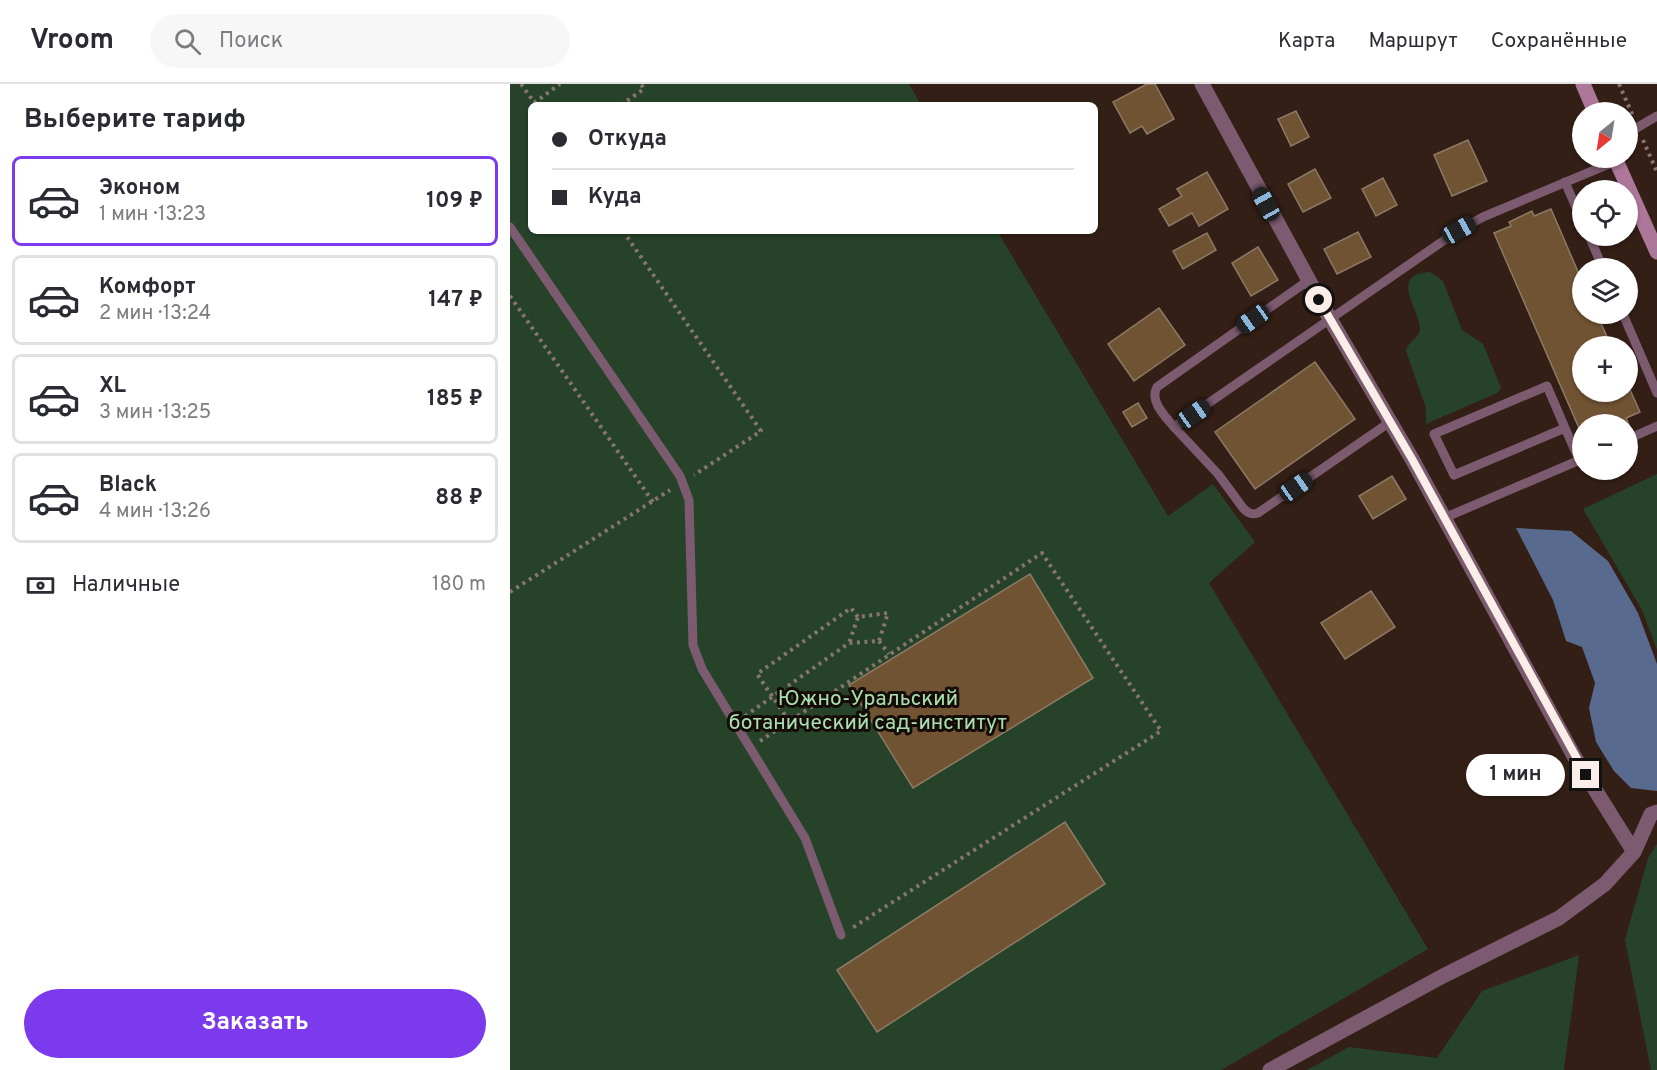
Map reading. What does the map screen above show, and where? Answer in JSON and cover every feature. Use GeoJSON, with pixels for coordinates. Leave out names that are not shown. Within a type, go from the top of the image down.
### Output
{"type":"FeatureCollection","features":[{"type":"Feature","properties":{"kind":"main road"},"geometry":{"type":"LineString","coordinates":[[1583,84],[1591,102]]}},
{"type":"Feature","properties":{"kind":"main road"},"geometry":{"type":"LineString","coordinates":[[1620,168],[1653,233],[1657,252]]}},
{"type":"Feature","properties":{"kind":"street"},"geometry":{"type":"LineString","coordinates":[[1202,84],[1224,128],[1444,518],[1574,756],[1634,852]]}},
{"type":"Feature","properties":{"kind":"street"},"geometry":{"type":"LineString","coordinates":[[1270,1070],[1443,976],[1559,918],[1605,884],[1634,852],[1652,814],[1657,812]]}},
{"type":"Feature","properties":{"kind":"lane"},"geometry":{"type":"LineString","coordinates":[[1638,127],[1657,116]]}},
{"type":"Feature","properties":{"kind":"lane"},"geometry":{"type":"LineString","coordinates":[[1174,427],[1459,230],[1595,168]]}},
{"type":"Feature","properties":{"kind":"lane"},"geometry":{"type":"LineString","coordinates":[[1565,182],[1572,198]]}},
{"type":"Feature","properties":{"kind":"lane"},"geometry":{"type":"LineString","coordinates":[[510,227],[674,466],[682,482],[689,500],[693,645],[702,669],[805,838],[841,934]]}},
{"type":"Feature","properties":{"kind":"lane"},"geometry":{"type":"LineString","coordinates":[[1309,280],[1157,387],[1154,393],[1155,401],[1174,427],[1218,474],[1243,508],[1254,514],[1390,422]]}},
{"type":"Feature","properties":{"kind":"lane"},"geometry":{"type":"LineString","coordinates":[[1627,324],[1657,393]]}},
{"type":"Feature","properties":{"kind":"lane"},"geometry":{"type":"LineString","coordinates":[[1565,428],[1454,475],[1434,434],[1547,386],[1572,442]]}},
{"type":"Feature","properties":{"kind":"lane"},"geometry":{"type":"LineString","coordinates":[[1638,435],[1657,426]]}},
{"type":"Feature","properties":{"kind":"lane"},"geometry":{"type":"LineString","coordinates":[[1444,518],[1572,463]]}},
{"type":"Feature","properties":{"kind":"path"},"geometry":{"type":"LineString","coordinates":[[521,84],[534,102]]}},
{"type":"Feature","properties":{"kind":"path"},"geometry":{"type":"LineString","coordinates":[[538,102],[560,84]]}},
{"type":"Feature","properties":{"kind":"path"},"geometry":{"type":"LineString","coordinates":[[625,102],[644,89],[641,84]]}},
{"type":"Feature","properties":{"kind":"path"},"geometry":{"type":"LineString","coordinates":[[510,592],[761,431],[625,234]]}},
{"type":"Feature","properties":{"kind":"path"},"geometry":{"type":"LineString","coordinates":[[510,296],[653,502]]}},
{"type":"Feature","properties":{"kind":"path"},"geometry":{"type":"LineString","coordinates":[[750,747],[1042,553],[1161,731],[841,934]]}},
{"type":"Feature","properties":{"kind":"path"},"geometry":{"type":"LineString","coordinates":[[789,721],[758,674],[851,608],[858,617]]}},
{"type":"Feature","properties":{"kind":"path"},"geometry":{"type":"LineString","coordinates":[[858,617],[888,613],[879,641]]}},
{"type":"Feature","properties":{"kind":"path"},"geometry":{"type":"LineString","coordinates":[[849,643],[858,617]]}},
{"type":"Feature","properties":{"kind":"path"},"geometry":{"type":"LineString","coordinates":[[735,723],[849,643],[879,641]]}},
{"type":"Feature","properties":{"kind":"path"},"geometry":{"type":"LineString","coordinates":[[879,641],[889,654]]}},
{"type":"Feature","properties":{"kind":"green space","name":"Южно-Уральский ботанический сад-институт"},"geometry":{"type":"Polygon","coordinates":[[[510,84],[909,84],[919,102],[528,102],[528,234],[999,234],[1168,516],[1213,484],[1255,542],[1209,583],[1428,949],[1221,1070],[510,1070],[510,84]]]}},
{"type":"Feature","properties":{"kind":"green space"},"geometry":{"type":"Polygon","coordinates":[[[1430,272],[1443,281],[1462,330],[1483,344],[1501,388],[1497,393],[1426,424],[1426,408],[1406,351],[1420,331],[1408,286],[1411,279],[1418,274],[1430,272]]]}},
{"type":"Feature","properties":{"kind":"green space"},"geometry":{"type":"Polygon","coordinates":[[[1657,474],[1657,650],[1642,610],[1583,509],[1657,474]]]}},
{"type":"Feature","properties":{"kind":"green space"},"geometry":{"type":"Polygon","coordinates":[[[1657,844],[1657,1070],[1651,1070],[1625,940],[1648,858],[1657,844]]]}},
{"type":"Feature","properties":{"kind":"green space"},"geometry":{"type":"Polygon","coordinates":[[[1579,955],[1564,1070],[1307,1070],[1349,1047],[1437,1058],[1482,991],[1579,955]]]}},
{"type":"Feature","properties":{"kind":"water"},"geometry":{"type":"Polygon","coordinates":[[[1516,528],[1571,531],[1608,561],[1638,613],[1657,664],[1657,791],[1631,788],[1614,771],[1596,742],[1589,708],[1595,683],[1582,647],[1566,641],[1553,600],[1516,528]]]}},
{"type":"Feature","properties":{"kind":"building"},"geometry":{"type":"Polygon","coordinates":[[[1147,84],[1155,84],[1174,119],[1147,134],[1142,126],[1130,133],[1113,102],[1147,84]]]}},
{"type":"Feature","properties":{"kind":"building"},"geometry":{"type":"Polygon","coordinates":[[[1296,111],[1309,137],[1291,146],[1278,119],[1296,111]]]}},
{"type":"Feature","properties":{"kind":"building"},"geometry":{"type":"Polygon","coordinates":[[[1468,140],[1487,181],[1452,196],[1434,155],[1468,140]]]}},
{"type":"Feature","properties":{"kind":"building"},"geometry":{"type":"Polygon","coordinates":[[[1315,169],[1331,198],[1303,212],[1288,184],[1315,169]]]}},
{"type":"Feature","properties":{"kind":"building"},"geometry":{"type":"Polygon","coordinates":[[[1207,172],[1228,209],[1199,226],[1192,213],[1169,226],[1159,209],[1182,196],[1177,189],[1207,172]]]}},
{"type":"Feature","properties":{"kind":"building"},"geometry":{"type":"Polygon","coordinates":[[[1383,178],[1397,205],[1376,216],[1362,189],[1383,178]]]}},
{"type":"Feature","properties":{"kind":"building"},"geometry":{"type":"Polygon","coordinates":[[[1551,209],[1572,258],[1572,324],[1601,324],[1607,336],[1572,336],[1572,402],[1636,402],[1640,412],[1635,414],[1573,414],[1494,233],[1511,226],[1509,222],[1532,211],[1534,216],[1551,209]]]}},
{"type":"Feature","properties":{"kind":"building"},"geometry":{"type":"Polygon","coordinates":[[[1358,232],[1371,257],[1337,274],[1324,249],[1358,232]]]}},
{"type":"Feature","properties":{"kind":"building"},"geometry":{"type":"Polygon","coordinates":[[[1207,233],[1216,250],[1183,269],[1173,251],[1207,233]]]}},
{"type":"Feature","properties":{"kind":"building"},"geometry":{"type":"Polygon","coordinates":[[[1258,247],[1278,280],[1251,296],[1232,263],[1258,247]]]}},
{"type":"Feature","properties":{"kind":"building"},"geometry":{"type":"Polygon","coordinates":[[[1159,308],[1185,345],[1134,381],[1108,344],[1159,308]]]}},
{"type":"Feature","properties":{"kind":"building"},"geometry":{"type":"Polygon","coordinates":[[[1315,362],[1355,419],[1255,489],[1215,432],[1315,362]]]}},
{"type":"Feature","properties":{"kind":"building"},"geometry":{"type":"Polygon","coordinates":[[[1138,403],[1147,418],[1132,427],[1123,412],[1138,403]]]}},
{"type":"Feature","properties":{"kind":"building"},"geometry":{"type":"Polygon","coordinates":[[[1392,476],[1406,499],[1373,519],[1359,496],[1392,476]]]}},
{"type":"Feature","properties":{"kind":"building"},"geometry":{"type":"Polygon","coordinates":[[[1030,574],[1093,678],[913,788],[849,685],[1030,574]]]}},
{"type":"Feature","properties":{"kind":"building"},"geometry":{"type":"Polygon","coordinates":[[[1371,591],[1395,627],[1345,659],[1321,623],[1371,591]]]}},
{"type":"Feature","properties":{"kind":"building"},"geometry":{"type":"Polygon","coordinates":[[[1065,822],[1105,884],[877,1032],[837,970],[1065,822]]]}},
{"type":"Feature","properties":{"kind":"route"},"geometry":{"type":"LineString","coordinates":[[1319,300],[1412,459],[1586,775]]}}]}
